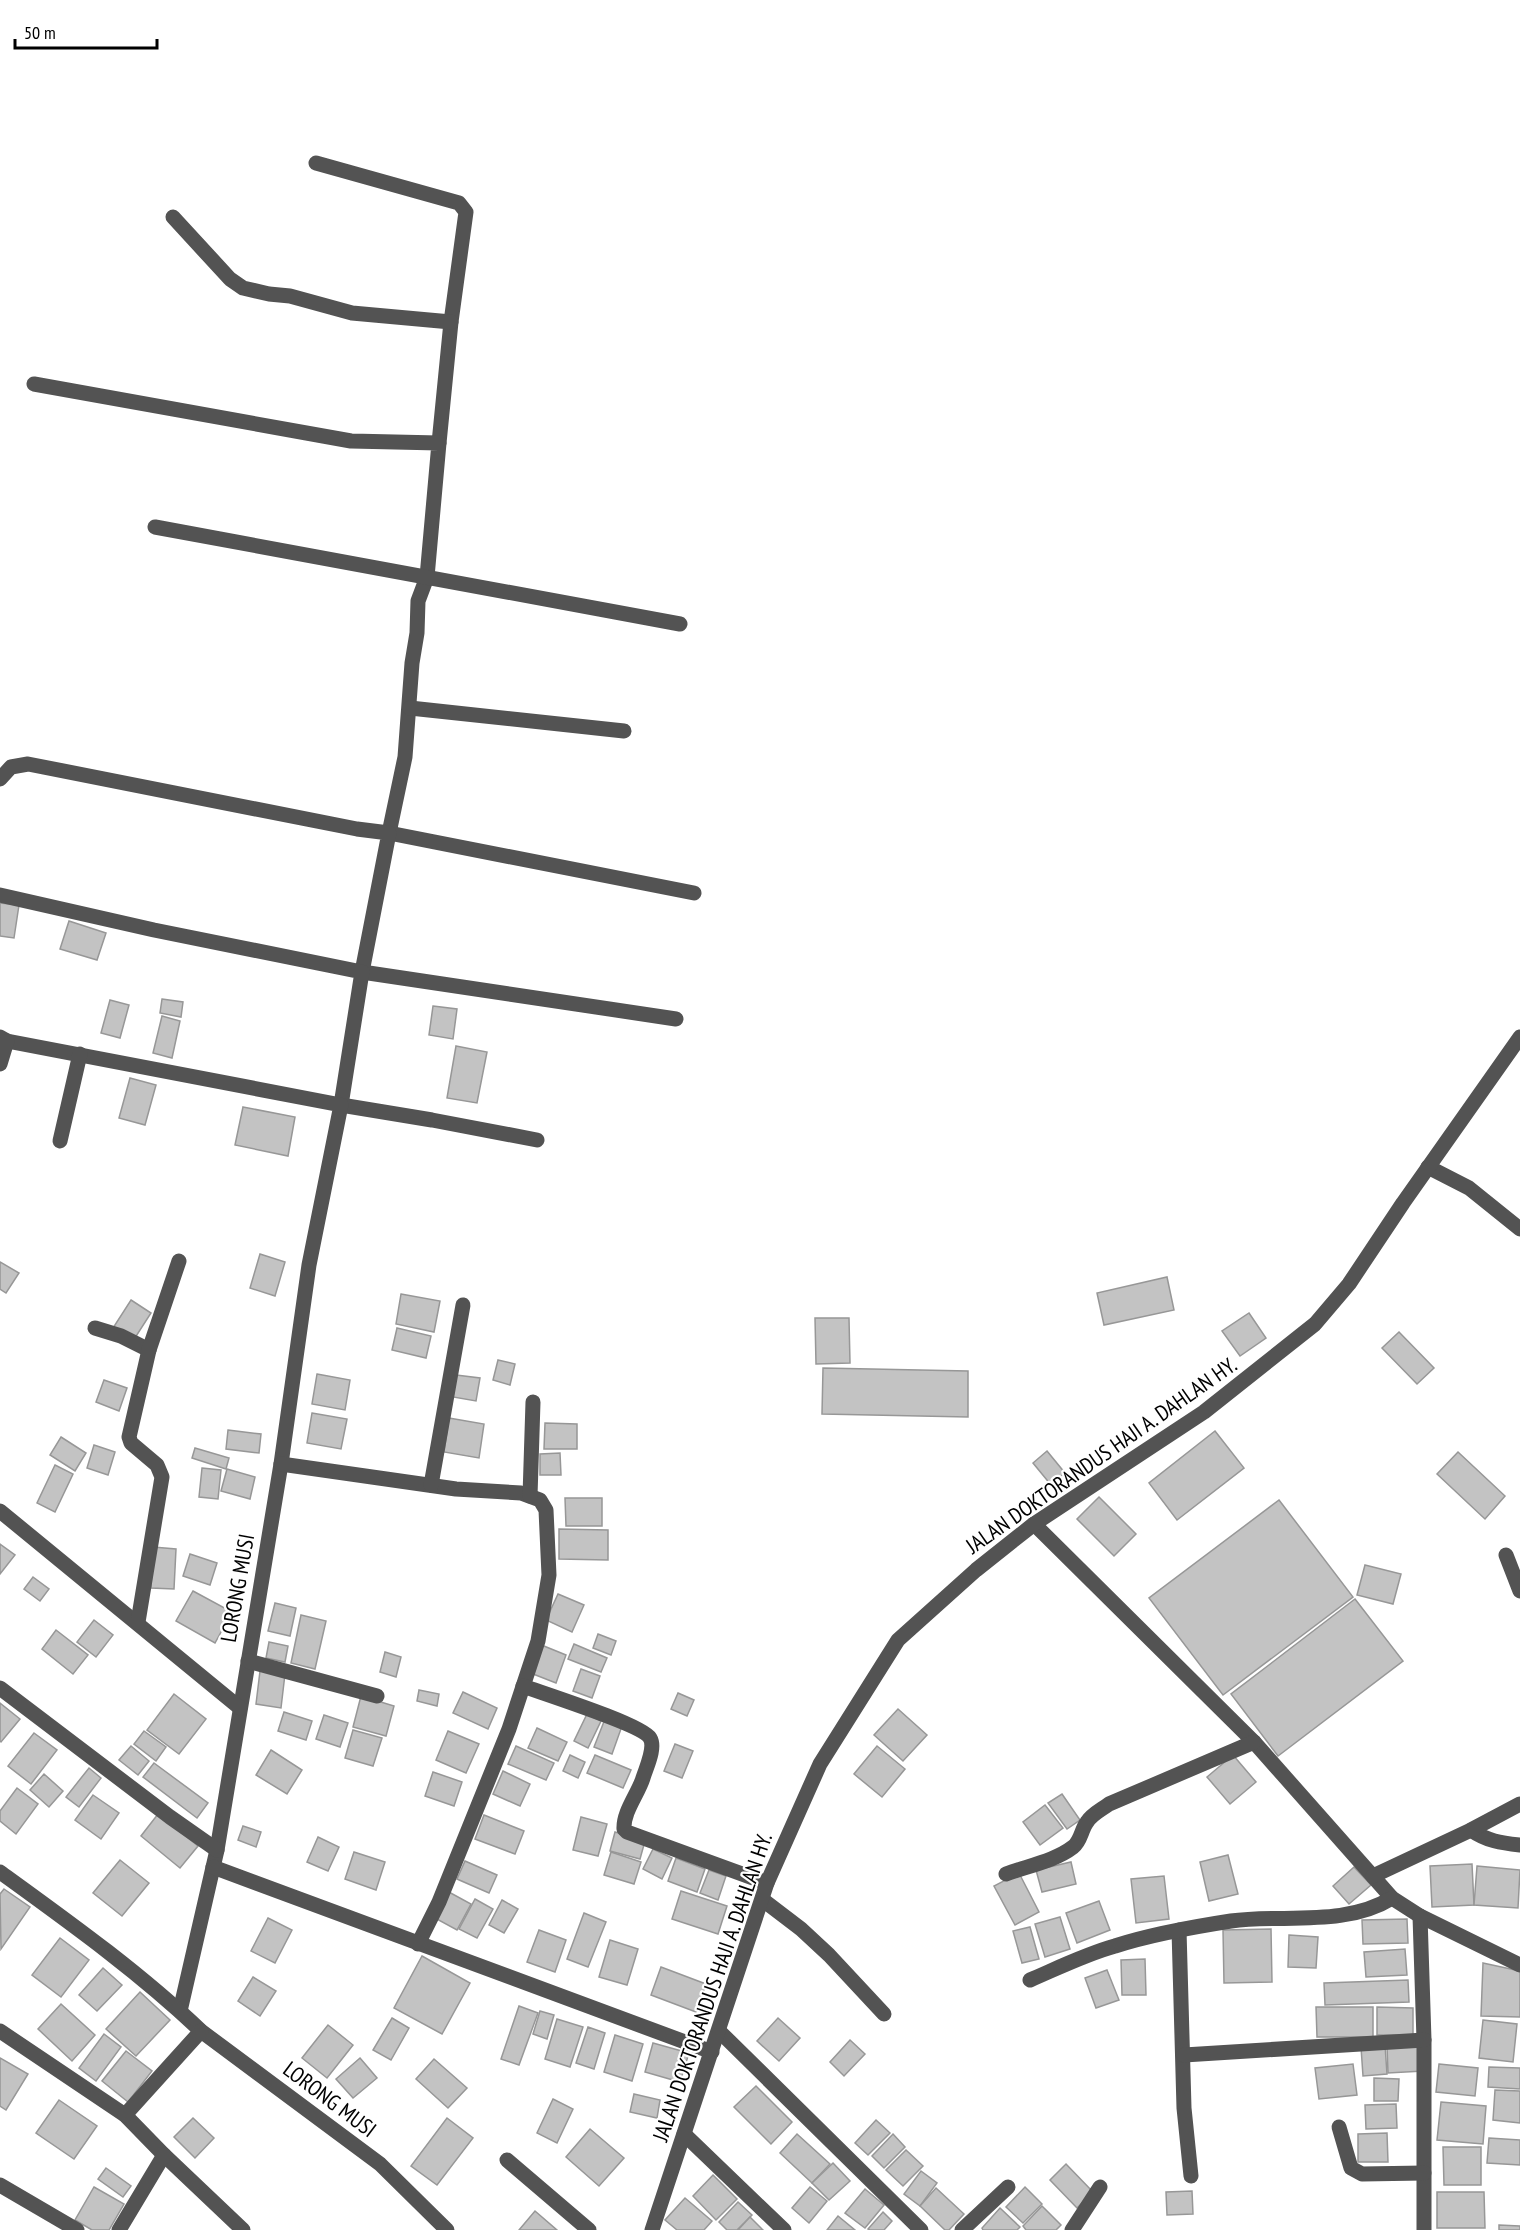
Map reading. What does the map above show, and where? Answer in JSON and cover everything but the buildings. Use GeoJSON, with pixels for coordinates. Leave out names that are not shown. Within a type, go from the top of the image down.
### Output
{"type":"FeatureCollection","features":[{"type":"Feature","properties":{"kind":"street","name":"LORONG MUSI"},"geometry":{"type":"LineString","coordinates":[[180,2011],[217,1850],[281,1464],[309,1265],[341,1105],[362,972],[405,757],[410,708],[411,663],[417,633],[418,601],[427,577],[451,322],[466,212],[459,203],[316,163]]}},
{"type":"Feature","properties":{"kind":"street"},"geometry":{"type":"LineString","coordinates":[[173,217],[230,279],[243,288],[290,296],[352,313],[451,322]]}},
{"type":"Feature","properties":{"kind":"street"},"geometry":{"type":"LineString","coordinates":[[34,384],[351,441],[439,443]]}},
{"type":"Feature","properties":{"kind":"street"},"geometry":{"type":"LineString","coordinates":[[155,526],[680,624]]}},
{"type":"Feature","properties":{"kind":"street"},"geometry":{"type":"LineString","coordinates":[[410,708],[624,731]]}},
{"type":"Feature","properties":{"kind":"street"},"geometry":{"type":"LineString","coordinates":[[0,779],[11,767],[28,764],[694,892]]}},
{"type":"Feature","properties":{"kind":"street"},"geometry":{"type":"LineString","coordinates":[[0,895],[154,930],[362,972],[676,1019]]}},
{"type":"Feature","properties":{"kind":"street","name":"JALAN DOKTORANDUS HAJI A. DAHLAN HY."},"geometry":{"type":"LineString","coordinates":[[654,2229],[767,1883],[820,1764],[898,1640],[976,1570],[1034,1524],[1204,1412],[1315,1324],[1349,1284],[1520,1037]]}},
{"type":"Feature","properties":{"kind":"street"},"geometry":{"type":"LineString","coordinates":[[0,1064],[4,1039],[341,1105],[537,1140]]}},
{"type":"Feature","properties":{"kind":"street"},"geometry":{"type":"LineString","coordinates":[[60,1141],[80,1054]]}},
{"type":"Feature","properties":{"kind":"street"},"geometry":{"type":"LineString","coordinates":[[1428,1167],[1469,1188],[1520,1229]]}},
{"type":"Feature","properties":{"kind":"street"},"geometry":{"type":"LineString","coordinates":[[138,1622],[162,1477],[157,1465],[129,1440],[148,1350],[179,1261]]}},
{"type":"Feature","properties":{"kind":"street"},"geometry":{"type":"LineString","coordinates":[[431,1485],[463,1305]]}},
{"type":"Feature","properties":{"kind":"street"},"geometry":{"type":"LineString","coordinates":[[95,1328],[121,1336],[148,1350]]}},
{"type":"Feature","properties":{"kind":"street"},"geometry":{"type":"LineString","coordinates":[[530,1496],[533,1402]]}},
{"type":"Feature","properties":{"kind":"street"},"geometry":{"type":"LineString","coordinates":[[281,1464],[530,1496],[540,1500],[546,1510],[549,1575],[538,1641],[508,1729],[439,1902],[418,1944]]}},
{"type":"Feature","properties":{"kind":"street"},"geometry":{"type":"LineString","coordinates":[[0,1511],[240,1707]]}},
{"type":"Feature","properties":{"kind":"street"},"geometry":{"type":"LineString","coordinates":[[1034,1524],[1254,1742],[1392,1898],[1420,1916],[1520,1965]]}},
{"type":"Feature","properties":{"kind":"street"},"geometry":{"type":"LineString","coordinates":[[1506,1555],[1520,1591]]}},
{"type":"Feature","properties":{"kind":"street"},"geometry":{"type":"LineString","coordinates":[[248,1661],[377,1696]]}},
{"type":"Feature","properties":{"kind":"street"},"geometry":{"type":"LineString","coordinates":[[523,1686],[618,1721],[645,1733],[651,1739],[652,1747],[642,1782],[624,1822],[624,1829],[627,1832],[767,1883]]}},
{"type":"Feature","properties":{"kind":"street"},"geometry":{"type":"LineString","coordinates":[[0,1688],[160,1810],[217,1850]]}},
{"type":"Feature","properties":{"kind":"street"},"geometry":{"type":"LineString","coordinates":[[1006,1874],[1073,1848],[1092,1815],[1109,1804],[1254,1742]]}},
{"type":"Feature","properties":{"kind":"street"},"geometry":{"type":"LineString","coordinates":[[1373,1876],[1472,1830],[1520,1804]]}},
{"type":"Feature","properties":{"kind":"street"},"geometry":{"type":"LineString","coordinates":[[1472,1830],[1484,1839],[1520,1845]]}},
{"type":"Feature","properties":{"kind":"street"},"geometry":{"type":"LineString","coordinates":[[213,1867],[712,2052]]}},
{"type":"Feature","properties":{"kind":"street","name":"LORONG MUSI"},"geometry":{"type":"LineString","coordinates":[[0,1872],[81,1931],[180,2011],[201,2031],[380,2164],[447,2230]]}},
{"type":"Feature","properties":{"kind":"street"},"geometry":{"type":"LineString","coordinates":[[1030,1980],[1113,1946],[1179,1930],[1233,1921],[1332,1916],[1362,1912],[1376,1908],[1392,1898]]}},
{"type":"Feature","properties":{"kind":"street"},"geometry":{"type":"LineString","coordinates":[[762,1900],[801,1929],[829,1955],[884,2014]]}},
{"type":"Feature","properties":{"kind":"street"},"geometry":{"type":"LineString","coordinates":[[1420,1916],[1424,2040],[1424,2230]]}},
{"type":"Feature","properties":{"kind":"street"},"geometry":{"type":"LineString","coordinates":[[1179,1930],[1184,2108],[1191,2176]]}},
{"type":"Feature","properties":{"kind":"street"},"geometry":{"type":"LineString","coordinates":[[0,2031],[125,2115],[243,2230]]}},
{"type":"Feature","properties":{"kind":"street"},"geometry":{"type":"LineString","coordinates":[[125,2115],[201,2031]]}},
{"type":"Feature","properties":{"kind":"street"},"geometry":{"type":"LineString","coordinates":[[719,2031],[921,2230]]}},
{"type":"Feature","properties":{"kind":"street"},"geometry":{"type":"LineString","coordinates":[[1184,2055],[1424,2040]]}},
{"type":"Feature","properties":{"kind":"street"},"geometry":{"type":"LineString","coordinates":[[1339,2127],[1351,2168],[1356,2172],[1362,2174],[1424,2173]]}},
{"type":"Feature","properties":{"kind":"street"},"geometry":{"type":"LineString","coordinates":[[684,2134],[784,2230]]}},
{"type":"Feature","properties":{"kind":"street"},"geometry":{"type":"LineString","coordinates":[[119,2230],[164,2155]]}},
{"type":"Feature","properties":{"kind":"street"},"geometry":{"type":"LineString","coordinates":[[507,2160],[589,2230]]}},
{"type":"Feature","properties":{"kind":"street"},"geometry":{"type":"LineString","coordinates":[[0,2185],[76,2230]]}},
{"type":"Feature","properties":{"kind":"street"},"geometry":{"type":"LineString","coordinates":[[963,2230],[1008,2187]]}},
{"type":"Feature","properties":{"kind":"street"},"geometry":{"type":"LineString","coordinates":[[1072,2230],[1101,2187]]}}]}
